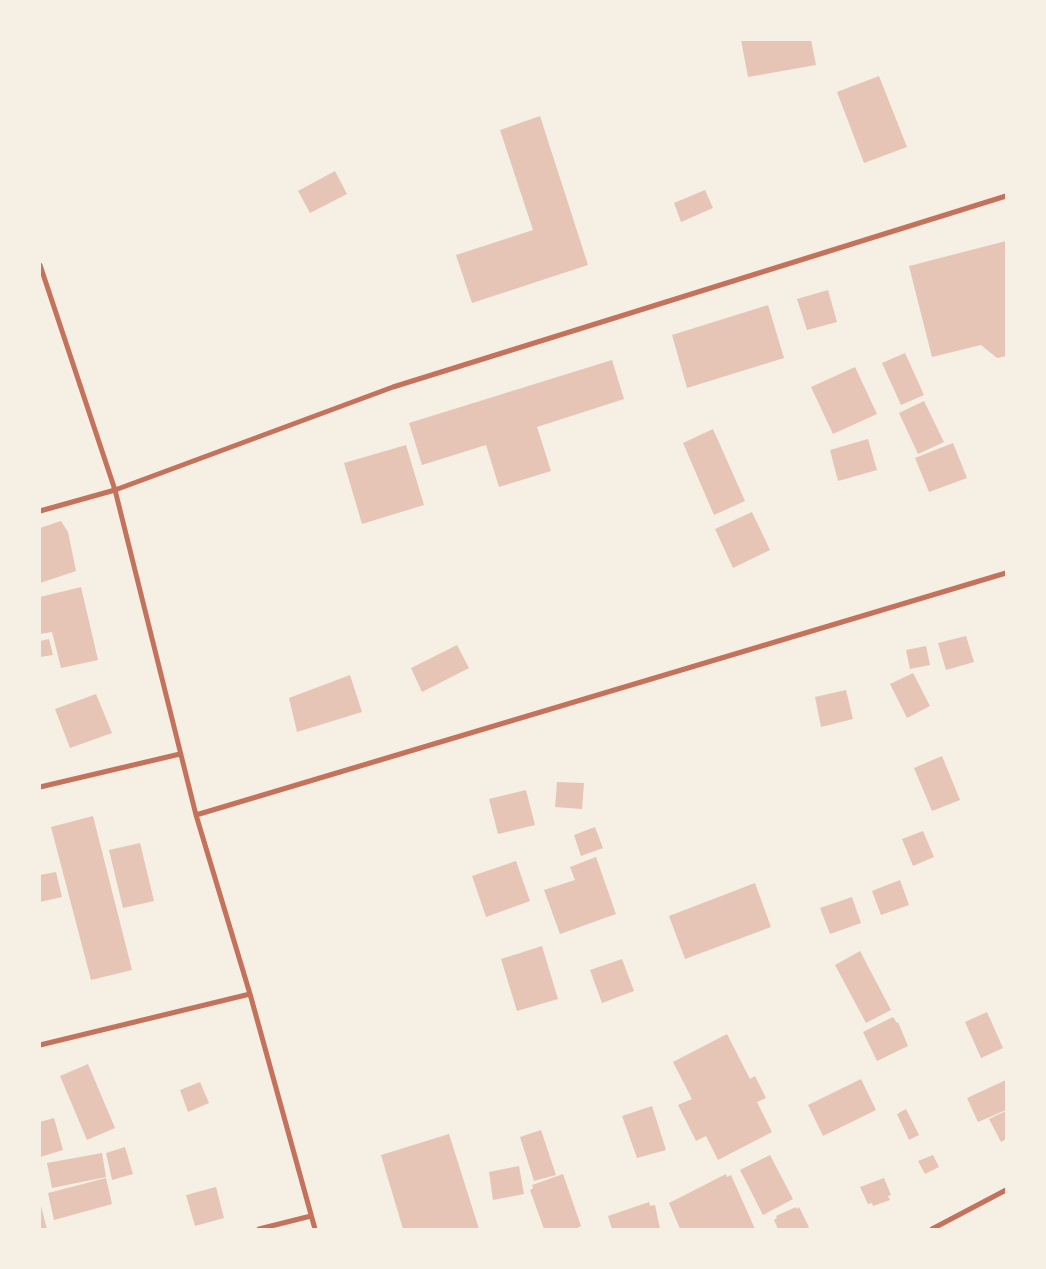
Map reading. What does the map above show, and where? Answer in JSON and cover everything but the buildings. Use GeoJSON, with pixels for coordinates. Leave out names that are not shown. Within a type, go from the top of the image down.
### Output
{"type":"FeatureCollection","features":[{"type":"Feature","properties":{"kind":"street"},"geometry":{"type":"LineString","coordinates":[[40,511],[115,490],[393,387],[1006,196]]}},
{"type":"Feature","properties":{"kind":"street"},"geometry":{"type":"LineString","coordinates":[[40,265],[115,490],[196,815],[250,994],[315,1229]]}},
{"type":"Feature","properties":{"kind":"street"},"geometry":{"type":"LineString","coordinates":[[196,815],[1006,574]]}},
{"type":"Feature","properties":{"kind":"street"},"geometry":{"type":"LineString","coordinates":[[40,787],[180,754]]}},
{"type":"Feature","properties":{"kind":"street"},"geometry":{"type":"LineString","coordinates":[[40,1045],[250,994]]}},
{"type":"Feature","properties":{"kind":"street"},"geometry":{"type":"LineString","coordinates":[[932,1229],[1006,1190]]}},
{"type":"Feature","properties":{"kind":"street"},"geometry":{"type":"LineString","coordinates":[[259,1229],[311,1216]]}}]}
